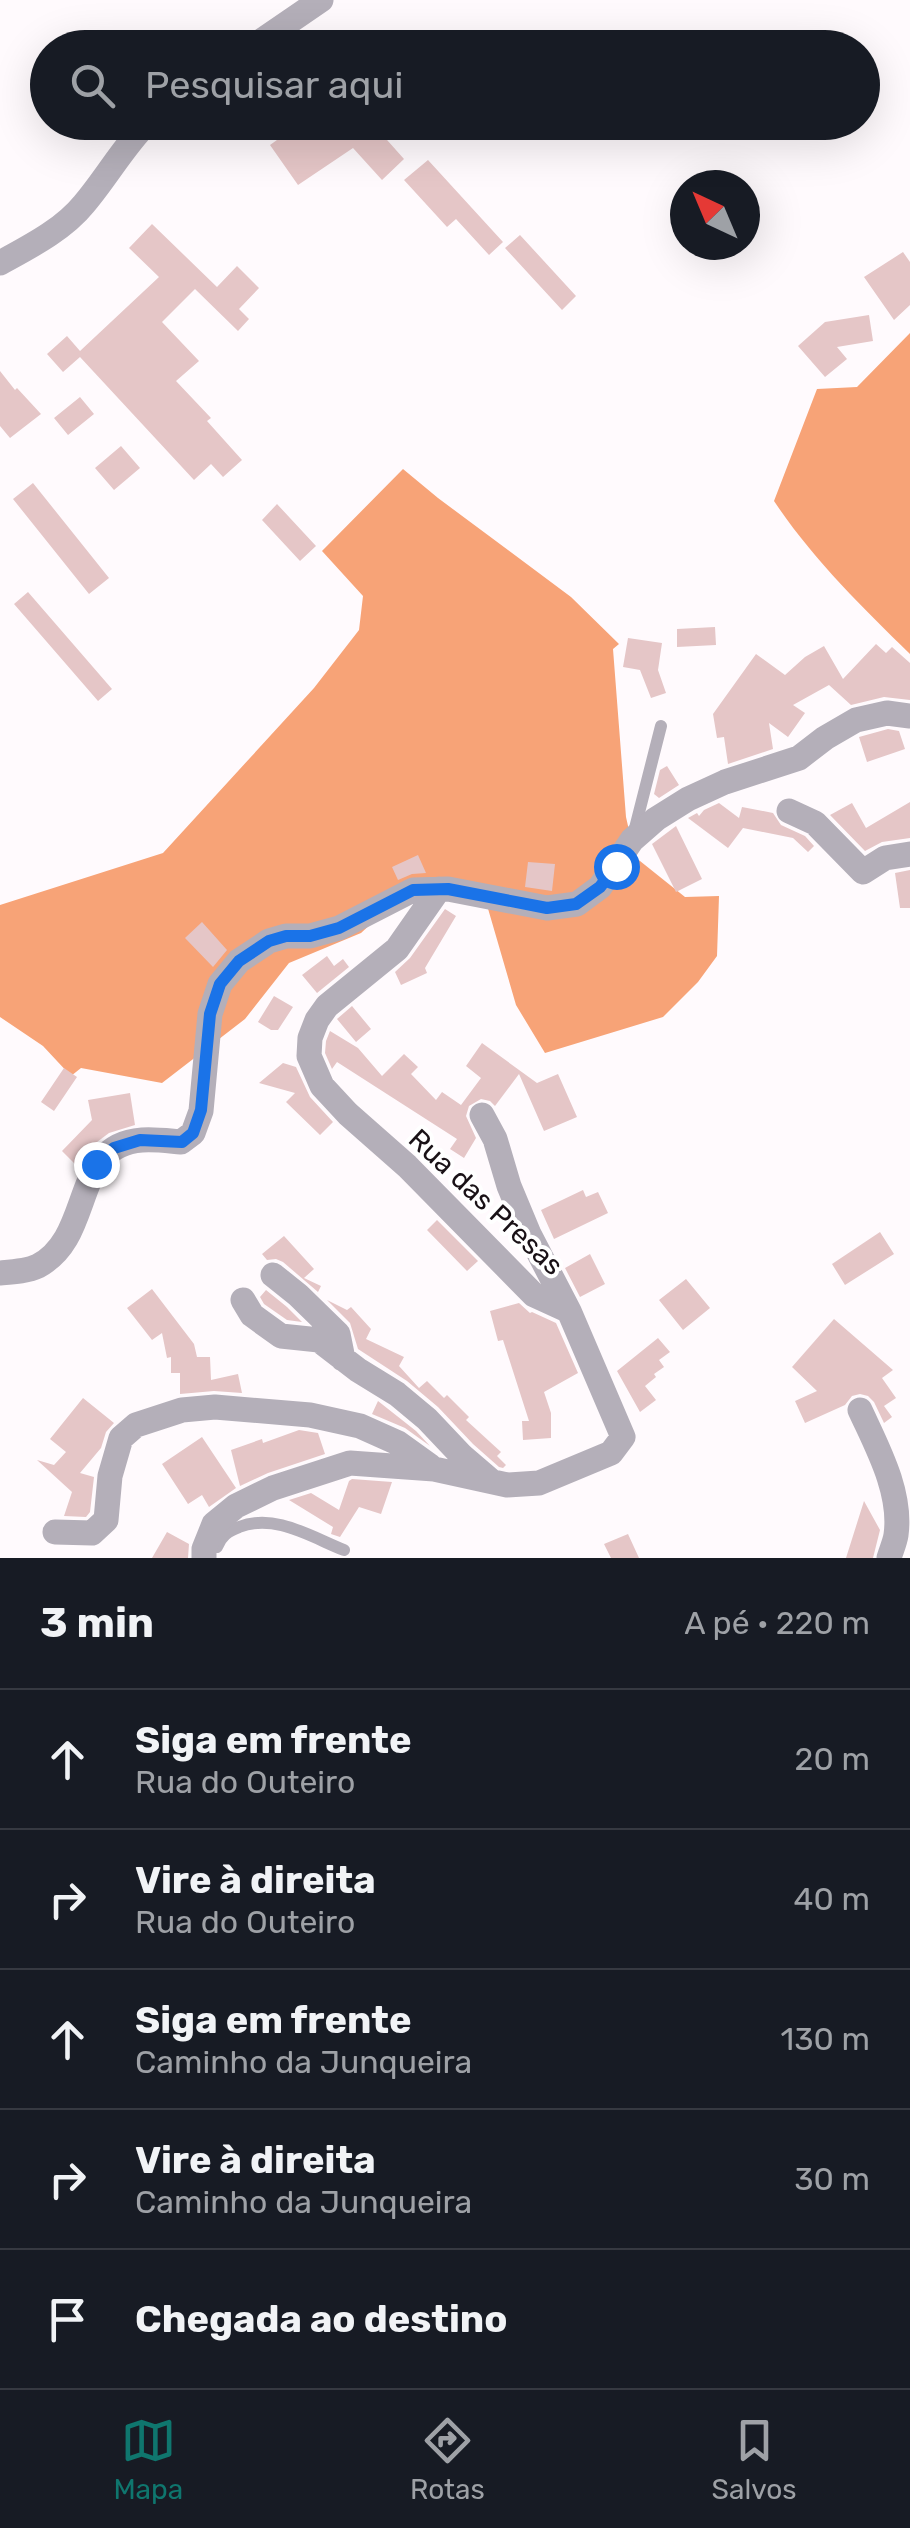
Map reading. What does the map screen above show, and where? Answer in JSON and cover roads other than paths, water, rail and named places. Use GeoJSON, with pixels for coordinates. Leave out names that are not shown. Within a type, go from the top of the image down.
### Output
{"type":"FeatureCollection","features":[{"type":"Feature","properties":{"kind":"street"},"geometry":{"type":"LineString","coordinates":[[277,30],[320,0]]}},
{"type":"Feature","properties":{"kind":"street"},"geometry":{"type":"LineString","coordinates":[[0,263],[39,241],[82,207],[132,140]]}},
{"type":"Feature","properties":{"kind":"street"},"geometry":{"type":"LineString","coordinates":[[0,1273],[37,1267],[56,1253],[73,1229],[96,1164],[114,1148],[140,1140],[182,1142],[193,1133],[201,1110],[210,1014],[220,984],[239,961],[269,941],[339,928],[413,890],[439,889],[547,908],[576,904],[600,887],[632,840],[688,799],[724,782],[799,758],[856,720],[887,713],[910,716]]}},
{"type":"Feature","properties":{"kind":"street"},"geometry":{"type":"LineString","coordinates":[[790,811],[815,823],[863,872],[886,858],[910,854]]}},
{"type":"Feature","properties":{"kind":"street","name":"Rua das Presas"},"geometry":{"type":"LineString","coordinates":[[211,1555],[204,1549],[214,1524],[236,1506],[273,1488],[350,1462],[434,1469],[507,1486],[540,1483],[611,1453],[623,1437],[569,1311],[534,1295],[407,1166],[348,1114],[322,1086],[308,1056],[310,1038],[327,1006],[397,949],[439,889]]}},
{"type":"Feature","properties":{"kind":"street"},"geometry":{"type":"LineString","coordinates":[[482,1115],[495,1138],[528,1234],[569,1311]]}},
{"type":"Feature","properties":{"kind":"street"},"geometry":{"type":"LineString","coordinates":[[273,1275],[338,1334],[343,1359]]}},
{"type":"Feature","properties":{"kind":"street"},"geometry":{"type":"LineString","coordinates":[[243,1300],[252,1315],[281,1336],[319,1340],[398,1394],[494,1483]]}},
{"type":"Feature","properties":{"kind":"street"},"geometry":{"type":"LineString","coordinates":[[56,1532],[92,1532],[106,1520],[110,1476],[121,1438],[136,1426],[182,1410],[251,1409],[343,1422],[398,1443],[434,1469]]}},
{"type":"Feature","properties":{"kind":"street"},"geometry":{"type":"LineString","coordinates":[[860,1410],[896,1504],[896,1535],[888,1558]]}},
{"type":"Feature","properties":{"kind":"lane"},"geometry":{"type":"LineString","coordinates":[[632,840],[661,726]]}},
{"type":"Feature","properties":{"kind":"lane"},"geometry":{"type":"LineString","coordinates":[[211,1555],[221,1537],[251,1522],[274,1522],[344,1550]]}}]}
